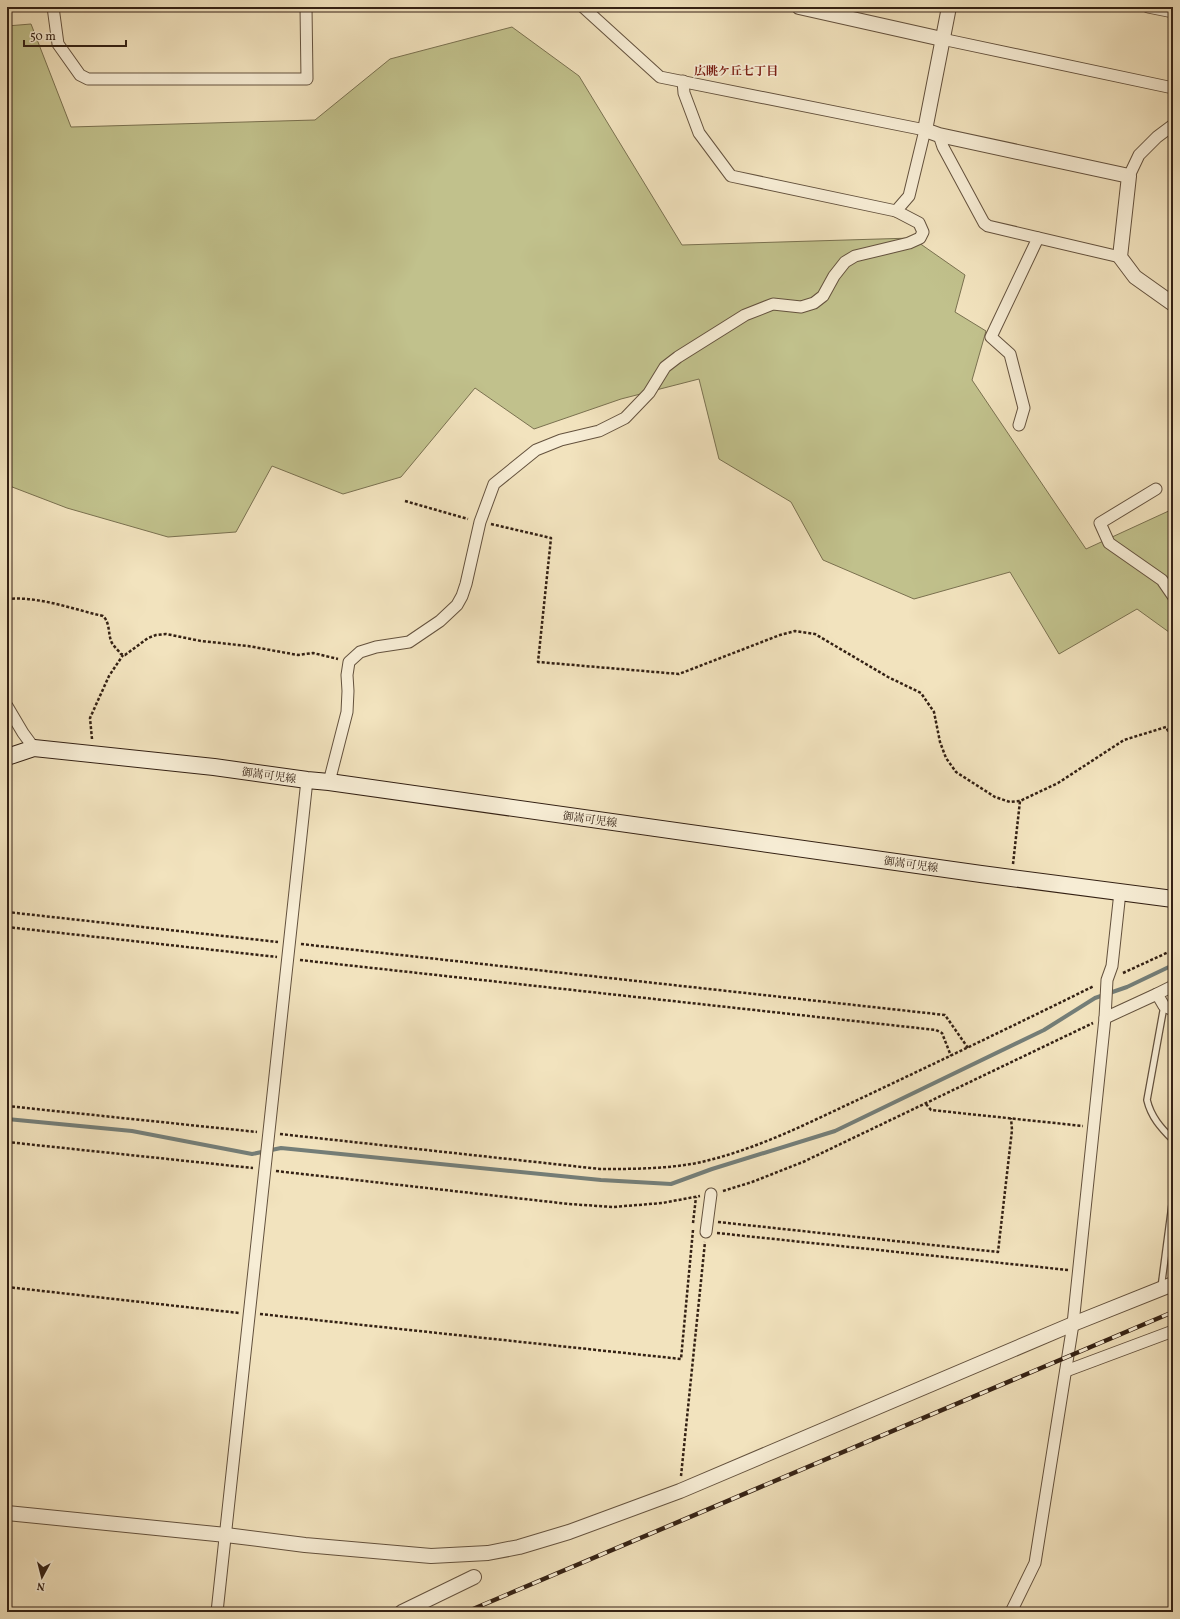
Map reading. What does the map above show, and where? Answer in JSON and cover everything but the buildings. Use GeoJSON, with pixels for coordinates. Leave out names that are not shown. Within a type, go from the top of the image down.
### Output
{"type":"FeatureCollection","features":[{"type":"Feature","properties":{"kind":"main road","name":"御嵩可児線"},"geometry":{"type":"LineString","coordinates":[[7,757],[34,748],[214,767],[1173,899]]}},
{"type":"Feature","properties":{"kind":"street"},"geometry":{"type":"LineString","coordinates":[[53,7],[58,44],[80,75],[88,79],[306,79],[306,7]]}},
{"type":"Feature","properties":{"kind":"street"},"geometry":{"type":"LineString","coordinates":[[583,7],[660,77],[925,130],[939,135],[1129,176]]}},
{"type":"Feature","properties":{"kind":"street"},"geometry":{"type":"LineString","coordinates":[[799,7],[1173,88]]}},
{"type":"Feature","properties":{"kind":"street"},"geometry":{"type":"LineString","coordinates":[[896,211],[909,196],[925,130],[949,7]]}},
{"type":"Feature","properties":{"kind":"street"},"geometry":{"type":"LineString","coordinates":[[1148,7],[1173,12]]}},
{"type":"Feature","properties":{"kind":"street"},"geometry":{"type":"LineString","coordinates":[[329,782],[347,712],[348,691],[346,675],[349,662],[360,652],[409,642],[451,612],[462,596],[480,522],[494,484],[536,450],[561,440],[599,431],[625,418],[649,393],[665,367],[678,357],[745,315],[773,304],[801,307],[814,303],[823,296],[834,276],[845,262],[855,256],[909,243],[920,238],[923,232],[919,223],[896,211],[731,176],[699,133],[684,93],[683,81]]}},
{"type":"Feature","properties":{"kind":"street"},"geometry":{"type":"LineString","coordinates":[[1120,258],[1129,176],[1139,154],[1157,137],[1173,125]]}},
{"type":"Feature","properties":{"kind":"street"},"geometry":{"type":"LineString","coordinates":[[939,135],[942,147],[984,223],[988,226],[1120,258],[1135,277],[1173,304]]}},
{"type":"Feature","properties":{"kind":"street"},"geometry":{"type":"LineString","coordinates":[[1019,425],[1024,408],[1010,354],[991,337],[1038,238]]}},
{"type":"Feature","properties":{"kind":"street"},"geometry":{"type":"LineString","coordinates":[[1156,489],[1100,523],[1109,543],[1162,580],[1173,596]]}},
{"type":"Feature","properties":{"kind":"street"},"geometry":{"type":"LineString","coordinates":[[7,706],[34,748]]}},
{"type":"Feature","properties":{"kind":"street"},"geometry":{"type":"LineString","coordinates":[[217,1612],[307,780]]}},
{"type":"Feature","properties":{"kind":"street"},"geometry":{"type":"LineString","coordinates":[[1010,1612],[1035,1563],[1066,1371],[1073,1324],[1094,1127],[1105,1018],[1107,982],[1112,966],[1120,892]]}},
{"type":"Feature","properties":{"kind":"street"},"geometry":{"type":"LineString","coordinates":[[1105,1018],[1173,986]]}},
{"type":"Feature","properties":{"kind":"street"},"geometry":{"type":"LineString","coordinates":[[1157,994],[1168,1008]]}},
{"type":"Feature","properties":{"kind":"street"},"geometry":{"type":"LineString","coordinates":[[707,1227],[711,1194]]}},
{"type":"Feature","properties":{"kind":"street"},"geometry":{"type":"LineString","coordinates":[[7,1512],[226,1535],[305,1545],[432,1556],[488,1553],[519,1547],[569,1532],[680,1491],[1073,1324],[1167,1286]]}},
{"type":"Feature","properties":{"kind":"street"},"geometry":{"type":"LineString","coordinates":[[1066,1371],[1173,1331]]}},
{"type":"Feature","properties":{"kind":"street"},"geometry":{"type":"LineString","coordinates":[[402,1612],[474,1577]]}},
{"type":"Feature","properties":{"kind":"lane"},"geometry":{"type":"LineString","coordinates":[[1168,1008],[1147,1100],[1149,1109],[1156,1122],[1173,1140]]}},
{"type":"Feature","properties":{"kind":"lane"},"geometry":{"type":"LineString","coordinates":[[1167,1286],[1173,1197]]}},
{"type":"Feature","properties":{"kind":"path"},"geometry":{"type":"LineString","coordinates":[[405,501],[480,522],[551,538],[538,662],[679,674],[780,635],[795,631],[815,634],[888,677],[921,693],[934,712],[940,742],[946,758],[956,772],[995,797],[1010,802],[1020,800],[1058,783],[1124,740],[1166,727],[1173,740]]}},
{"type":"Feature","properties":{"kind":"path"},"geometry":{"type":"LineString","coordinates":[[7,599],[19,598],[36,600],[103,616],[108,622],[109,634],[112,643],[123,655]]}},
{"type":"Feature","properties":{"kind":"path"},"geometry":{"type":"LineString","coordinates":[[93,754],[90,718],[109,676],[123,655],[148,638],[156,635],[166,634],[201,641],[248,646],[298,655],[313,653],[349,662]]}},
{"type":"Feature","properties":{"kind":"path"},"geometry":{"type":"LineString","coordinates":[[1012,878],[1020,800]]}},
{"type":"Feature","properties":{"kind":"path"},"geometry":{"type":"LineString","coordinates":[[7,912],[945,1015],[968,1048]]}},
{"type":"Feature","properties":{"kind":"path"},"geometry":{"type":"LineString","coordinates":[[7,927],[936,1030],[942,1033],[951,1056]]}},
{"type":"Feature","properties":{"kind":"path"},"geometry":{"type":"LineString","coordinates":[[7,1106],[600,1169],[649,1169],[696,1163],[741,1151],[786,1133],[1173,950]]}},
{"type":"Feature","properties":{"kind":"path"},"geometry":{"type":"LineString","coordinates":[[7,1142],[569,1204],[613,1207],[662,1203],[711,1194],[752,1182],[803,1162],[1105,1018]]}},
{"type":"Feature","properties":{"kind":"path"},"geometry":{"type":"LineString","coordinates":[[926,1104],[931,1110],[1094,1127]]}},
{"type":"Feature","properties":{"kind":"path"},"geometry":{"type":"LineString","coordinates":[[707,1227],[998,1252],[1012,1130],[1011,1118]]}},
{"type":"Feature","properties":{"kind":"path"},"geometry":{"type":"LineString","coordinates":[[7,1287],[681,1359],[696,1197]]}},
{"type":"Feature","properties":{"kind":"path"},"geometry":{"type":"LineString","coordinates":[[707,1227],[1078,1271]]}},
{"type":"Feature","properties":{"kind":"path"},"geometry":{"type":"LineString","coordinates":[[680,1491],[707,1227]]}},
{"type":"Feature","properties":{"kind":"green space"},"geometry":{"type":"Polygon","coordinates":[[[31,24],[71,127],[315,120],[390,59],[512,27],[579,76],[682,245],[912,238],[965,275],[955,312],[986,331],[972,380],[1086,549],[1173,509],[1173,635],[1137,609],[1059,654],[1010,572],[914,599],[823,560],[791,502],[719,459],[699,379],[621,399],[534,429],[475,388],[401,477],[343,494],[272,466],[236,532],[168,537],[67,508],[7,485],[7,26],[31,24]]]}},
{"type":"Feature","properties":{"kind":"waterway"},"geometry":{"type":"LineString","coordinates":[[7,1119],[132,1131],[252,1154],[281,1148],[601,1180],[671,1184],[712,1169],[835,1131],[1044,1030],[1095,998],[1127,987],[1173,965]]}},
{"type":"Feature","properties":{"kind":"railway"},"geometry":{"type":"LineString","coordinates":[[466,1612],[1173,1312]]}},
{"type":"Feature","properties":{"kind":"district","name":"広眺ケ丘七丁目"},"geometry":{"type":"Point","coordinates":[736,71]}}]}
